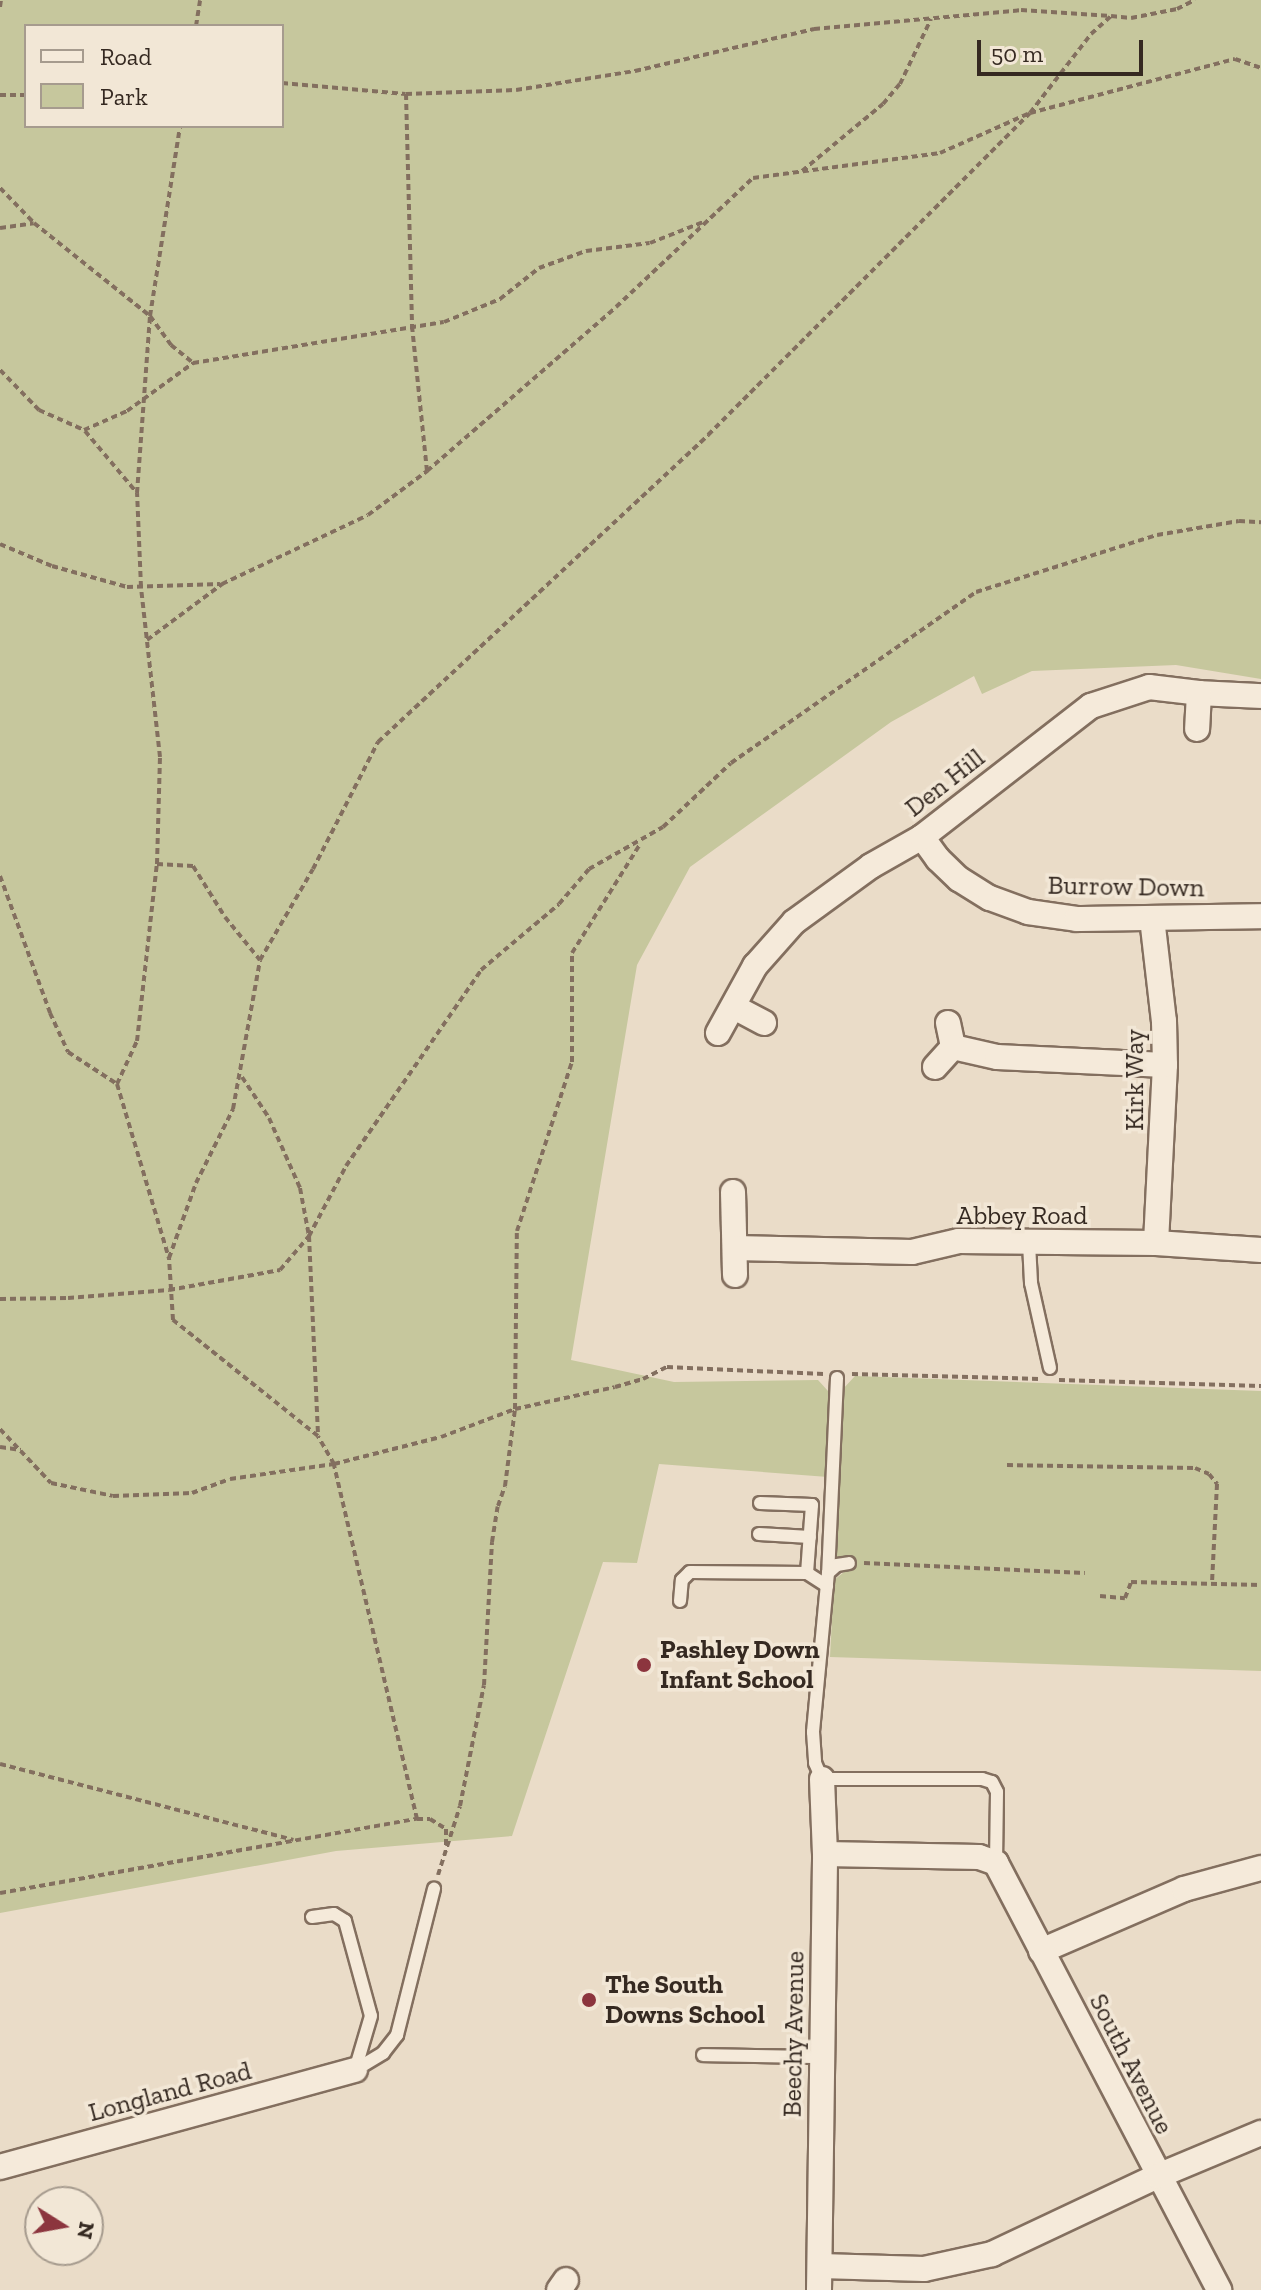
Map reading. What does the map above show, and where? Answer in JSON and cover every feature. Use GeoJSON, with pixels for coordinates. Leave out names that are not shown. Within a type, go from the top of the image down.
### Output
{"type":"FeatureCollection","features":[{"type":"Feature","properties":{"kind":"street","name":"Den Hill"},"geometry":{"type":"LineString","coordinates":[[718,1033],[755,966],[794,922],[871,866],[922,837],[1091,706],[1149,687],[1261,696]]}},
{"type":"Feature","properties":{"kind":"street"},"geometry":{"type":"LineString","coordinates":[[1197,729],[1199,693]]}},
{"type":"Feature","properties":{"kind":"street","name":"Burrow Down"},"geometry":{"type":"LineString","coordinates":[[922,837],[938,859],[959,879],[990,898],[1028,912],[1077,919],[1261,916]]}},
{"type":"Feature","properties":{"kind":"street","name":"Kirk Way"},"geometry":{"type":"LineString","coordinates":[[1152,918],[1164,1021],[1165,1065],[1156,1243]]}},
{"type":"Feature","properties":{"kind":"street"},"geometry":{"type":"LineString","coordinates":[[734,1007],[764,1023]]}},
{"type":"Feature","properties":{"kind":"street"},"geometry":{"type":"LineString","coordinates":[[948,1023],[953,1047]]}},
{"type":"Feature","properties":{"kind":"street"},"geometry":{"type":"LineString","coordinates":[[953,1047],[1021,1061],[1165,1065]]}},
{"type":"Feature","properties":{"kind":"street"},"geometry":{"type":"LineString","coordinates":[[935,1067],[953,1047]]}},
{"type":"Feature","properties":{"kind":"street"},"geometry":{"type":"LineString","coordinates":[[733,1192],[735,1275]]}},
{"type":"Feature","properties":{"kind":"street","name":"Abbey Road"},"geometry":{"type":"LineString","coordinates":[[735,1248],[912,1252],[959,1241],[1156,1243],[1261,1250]]}},
{"type":"Feature","properties":{"kind":"street","name":"Beechy Avenue"},"geometry":{"type":"LineString","coordinates":[[820,2278],[825,1854],[822,1779]]}},
{"type":"Feature","properties":{"kind":"street"},"geometry":{"type":"LineString","coordinates":[[825,1854],[979,1857],[996,1863]]}},
{"type":"Feature","properties":{"kind":"street","name":"South Avenue"},"geometry":{"type":"LineString","coordinates":[[996,1863],[1219,2290]]}},
{"type":"Feature","properties":{"kind":"street"},"geometry":{"type":"LineString","coordinates":[[1041,1951],[1184,1889],[1261,1868]]}},
{"type":"Feature","properties":{"kind":"street","name":"Longland Road"},"geometry":{"type":"LineString","coordinates":[[0,2167],[355,2070]]}},
{"type":"Feature","properties":{"kind":"street"},"geometry":{"type":"LineString","coordinates":[[820,2278],[924,2269],[992,2254],[1158,2176],[1261,2133]]}},
{"type":"Feature","properties":{"kind":"lane"},"geometry":{"type":"LineString","coordinates":[[1029,1243],[1031,1283],[1050,1368]]}},
{"type":"Feature","properties":{"kind":"lane"},"geometry":{"type":"LineString","coordinates":[[837,1378],[827,1580],[813,1732],[815,1763],[822,1779],[982,1779],[992,1782],[997,1792],[996,1863]]}},
{"type":"Feature","properties":{"kind":"lane"},"geometry":{"type":"LineString","coordinates":[[760,1503],[812,1505],[807,1573]]}},
{"type":"Feature","properties":{"kind":"lane"},"geometry":{"type":"LineString","coordinates":[[759,1534],[810,1537]]}},
{"type":"Feature","properties":{"kind":"lane"},"geometry":{"type":"LineString","coordinates":[[827,1580],[837,1565],[849,1563]]}},
{"type":"Feature","properties":{"kind":"lane"},"geometry":{"type":"LineString","coordinates":[[680,1601],[682,1580],[690,1572],[807,1573],[827,1580]]}},
{"type":"Feature","properties":{"kind":"lane"},"geometry":{"type":"LineString","coordinates":[[355,2070],[383,2053],[397,2035],[434,1889]]}},
{"type":"Feature","properties":{"kind":"lane"},"geometry":{"type":"LineString","coordinates":[[312,1917],[334,1914],[345,1921],[371,2016],[355,2070]]}},
{"type":"Feature","properties":{"kind":"lane"},"geometry":{"type":"LineString","coordinates":[[703,2055],[822,2057]]}},
{"type":"Feature","properties":{"kind":"path"},"geometry":{"type":"LineString","coordinates":[[0,7],[1,0]]}},
{"type":"Feature","properties":{"kind":"path"},"geometry":{"type":"LineString","coordinates":[[196,24],[200,0]]}},
{"type":"Feature","properties":{"kind":"path"},"geometry":{"type":"LineString","coordinates":[[284,83],[406,94],[516,90],[635,71],[814,29],[1021,10],[1131,18],[1177,9],[1195,0]]}},
{"type":"Feature","properties":{"kind":"path"},"geometry":{"type":"LineString","coordinates":[[169,1258],[196,1183],[233,1109],[242,1077],[260,960],[313,869],[378,742],[708,435],[1030,113],[1091,34],[1111,16]]}},
{"type":"Feature","properties":{"kind":"path"},"geometry":{"type":"LineString","coordinates":[[800,172],[883,104],[900,84],[932,18]]}},
{"type":"Feature","properties":{"kind":"path"},"geometry":{"type":"LineString","coordinates":[[147,640],[222,584],[368,515],[427,471],[616,307],[753,178],[940,153],[1030,113],[1235,59],[1261,68]]}},
{"type":"Feature","properties":{"kind":"path"},"geometry":{"type":"LineString","coordinates":[[406,94],[412,326],[427,471]]}},
{"type":"Feature","properties":{"kind":"path"},"geometry":{"type":"LineString","coordinates":[[0,95],[24,95]]}},
{"type":"Feature","properties":{"kind":"path"},"geometry":{"type":"LineString","coordinates":[[117,1084],[137,1041],[157,864],[160,757],[141,587],[137,493],[147,397],[150,316],[180,128]]}},
{"type":"Feature","properties":{"kind":"path"},"geometry":{"type":"LineString","coordinates":[[0,188],[34,223],[150,316],[171,345],[193,363]]}},
{"type":"Feature","properties":{"kind":"path"},"geometry":{"type":"LineString","coordinates":[[84,430],[127,411],[193,363],[444,322],[500,299],[539,268],[586,251],[650,243],[705,221]]}},
{"type":"Feature","properties":{"kind":"path"},"geometry":{"type":"LineString","coordinates":[[0,228],[34,223]]}},
{"type":"Feature","properties":{"kind":"path"},"geometry":{"type":"LineString","coordinates":[[0,370],[39,410],[84,430],[137,493]]}},
{"type":"Feature","properties":{"kind":"path"},"geometry":{"type":"LineString","coordinates":[[0,1299],[68,1298],[169,1290],[280,1270],[309,1236],[346,1166],[481,970],[559,904],[589,869],[641,843],[663,827],[731,763],[976,592],[1157,535],[1239,521],[1261,522]]}},
{"type":"Feature","properties":{"kind":"path"},"geometry":{"type":"LineString","coordinates":[[0,544],[52,566],[127,587],[222,584]]}},
{"type":"Feature","properties":{"kind":"path"},"geometry":{"type":"LineString","coordinates":[[434,1889],[460,1806],[484,1685],[492,1542],[505,1486],[515,1409],[517,1231],[572,1062],[572,953],[641,843]]}},
{"type":"Feature","properties":{"kind":"path"},"geometry":{"type":"LineString","coordinates":[[157,864],[193,866],[225,917],[260,960]]}},
{"type":"Feature","properties":{"kind":"path"},"geometry":{"type":"LineString","coordinates":[[0,876],[50,1013],[68,1052],[117,1084],[169,1258],[173,1320],[318,1436],[334,1464],[417,1819]]}},
{"type":"Feature","properties":{"kind":"path"},"geometry":{"type":"LineString","coordinates":[[242,1077],[269,1118],[300,1188],[309,1236],[318,1436]]}},
{"type":"Feature","properties":{"kind":"path"},"geometry":{"type":"LineString","coordinates":[[0,1429],[51,1483],[113,1496],[192,1493],[230,1479],[334,1464],[441,1437],[515,1409],[643,1379],[667,1367],[750,1368],[822,1373],[837,1378]]}},
{"type":"Feature","properties":{"kind":"path"},"geometry":{"type":"LineString","coordinates":[[0,1447],[22,1450]]}},
{"type":"Feature","properties":{"kind":"path"},"geometry":{"type":"LineString","coordinates":[[1007,1465],[1195,1468],[1209,1474],[1217,1484],[1212,1583]]}},
{"type":"Feature","properties":{"kind":"path"},"geometry":{"type":"LineString","coordinates":[[849,1563],[1085,1573]]}},
{"type":"Feature","properties":{"kind":"path"},"geometry":{"type":"LineString","coordinates":[[1100,1596],[1125,1598],[1131,1582],[1261,1585]]}},
{"type":"Feature","properties":{"kind":"path"},"geometry":{"type":"LineString","coordinates":[[0,1764],[296,1841]]}},
{"type":"Feature","properties":{"kind":"path"},"geometry":{"type":"LineString","coordinates":[[0,1893],[417,1819],[430,1819],[446,1829],[446,1851]]}},
{"type":"Feature","properties":{"kind":"green space"},"geometry":{"type":"Polygon","coordinates":[[[0,0],[1261,0],[1261,679],[1176,665],[1032,671],[982,694],[974,676],[891,722],[690,867],[637,965],[571,1360],[674,1382],[818,1380],[828,1391],[828,1477],[659,1464],[637,1563],[603,1562],[512,1836],[336,1851],[0,1913],[0,0]]]}},
{"type":"Feature","properties":{"kind":"green space"},"geometry":{"type":"Polygon","coordinates":[[[855,1376],[1261,1391],[1261,1671],[830,1657],[834,1580],[849,1568],[849,1557],[831,1557],[843,1389],[855,1376]]]}},
{"type":"Feature","properties":{"kind":"place","name":"Pashley Down Infant School"},"geometry":{"type":"Point","coordinates":[644,1665]}},
{"type":"Feature","properties":{"kind":"place","name":"The South Downs School"},"geometry":{"type":"Point","coordinates":[589,2000]}}]}
